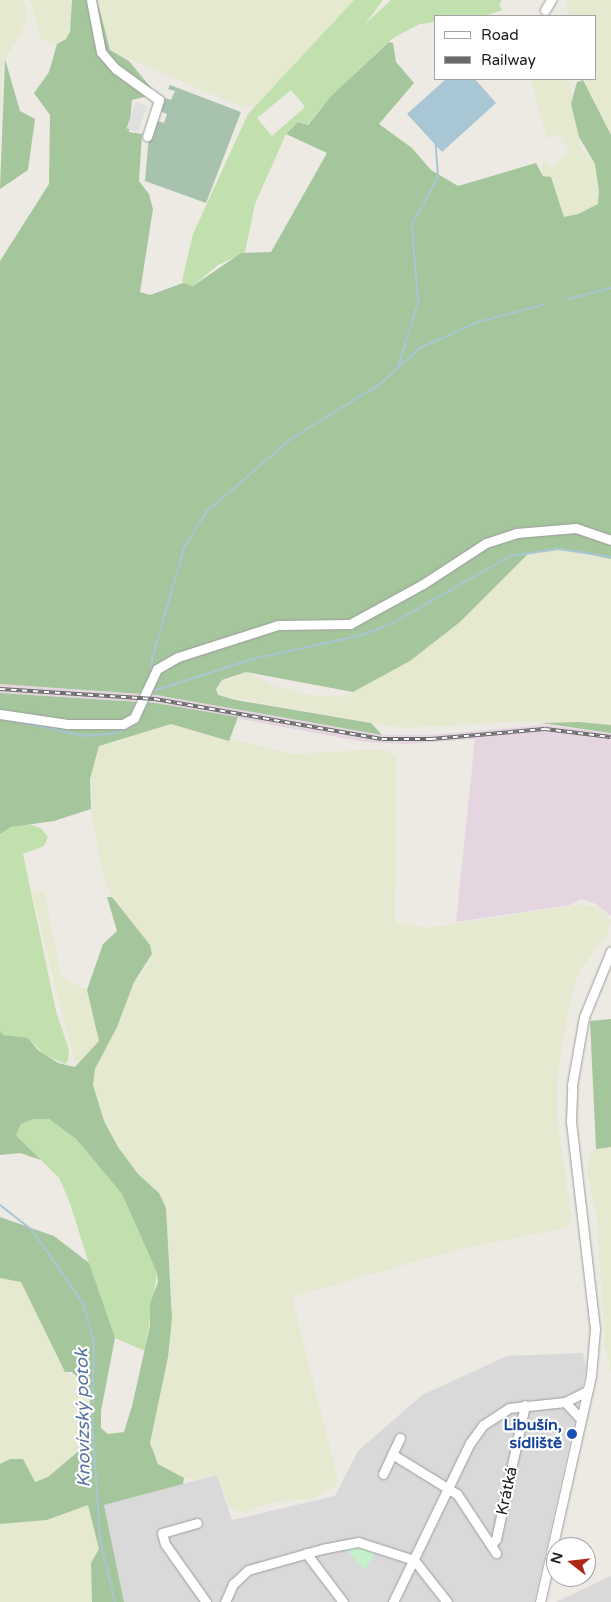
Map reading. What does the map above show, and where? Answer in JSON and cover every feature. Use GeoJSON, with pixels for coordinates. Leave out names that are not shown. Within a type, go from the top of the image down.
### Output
{"type":"FeatureCollection","features":[{"type":"Feature","properties":{"kind":"street"},"geometry":{"type":"LineString","coordinates":[[91,0],[101,52],[116,69],[159,100],[147,136]]}},
{"type":"Feature","properties":{"kind":"street"},"geometry":{"type":"LineString","coordinates":[[545,10],[551,0]]}},
{"type":"Feature","properties":{"kind":"street"},"geometry":{"type":"LineString","coordinates":[[0,714],[66,724],[124,724],[134,718],[157,669],[178,657],[278,625],[350,624],[424,584],[486,543],[516,533],[576,528],[611,540]]}},
{"type":"Feature","properties":{"kind":"street"},"geometry":{"type":"LineString","coordinates":[[540,1602],[591,1375],[596,1329],[571,1122],[572,1085],[584,1018],[611,951]]}},
{"type":"Feature","properties":{"kind":"street"},"geometry":{"type":"LineString","coordinates":[[394,1602],[449,1486],[483,1425],[499,1412],[525,1405],[565,1402],[587,1391]]}},
{"type":"Feature","properties":{"kind":"street"},"geometry":{"type":"LineString","coordinates":[[565,1402],[581,1419]]}},
{"type":"Feature","properties":{"kind":"street","name":"Krátká"},"geometry":{"type":"LineString","coordinates":[[449,1486],[494,1549],[525,1405]]}},
{"type":"Feature","properties":{"kind":"street"},"geometry":{"type":"LineString","coordinates":[[383,1474],[400,1438]]}},
{"type":"Feature","properties":{"kind":"street"},"geometry":{"type":"LineString","coordinates":[[392,1454],[449,1486]]}},
{"type":"Feature","properties":{"kind":"street"},"geometry":{"type":"LineString","coordinates":[[197,1523],[162,1533],[165,1544],[206,1602]]}},
{"type":"Feature","properties":{"kind":"street"},"geometry":{"type":"LineString","coordinates":[[226,1602],[233,1584],[248,1570],[306,1553],[358,1542],[414,1560],[447,1602]]}},
{"type":"Feature","properties":{"kind":"street"},"geometry":{"type":"LineString","coordinates":[[306,1553],[343,1602]]}},
{"type":"Feature","properties":{"kind":"shaded area"},"geometry":{"type":"Polygon","coordinates":[[[136,102],[147,106],[138,132],[126,128],[136,102]]]}},
{"type":"Feature","properties":{"kind":"shaded area"},"geometry":{"type":"Polygon","coordinates":[[[0,684],[156,695],[382,735],[431,735],[545,725],[611,733],[611,916],[594,903],[581,899],[570,905],[456,922],[475,739],[407,744],[364,742],[155,703],[0,693],[0,684]]]}},
{"type":"Feature","properties":{"kind":"shaded area"},"geometry":{"type":"Polygon","coordinates":[[[583,1353],[586,1369],[549,1537],[546,1537],[546,1548],[534,1602],[124,1602],[104,1505],[217,1475],[232,1520],[335,1496],[358,1451],[422,1395],[507,1356],[583,1353]]]}},
{"type":"Feature","properties":{"kind":"shaded area"},"geometry":{"type":"Polygon","coordinates":[[[611,1576],[611,1602],[556,1602],[588,1587],[596,1587],[596,1583],[611,1576]]]}},
{"type":"Feature","properties":{"kind":"green space"},"geometry":{"type":"Polygon","coordinates":[[[0,0],[23,0],[27,15],[24,27],[3,63],[0,119],[0,0]]]}},
{"type":"Feature","properties":{"kind":"green space"},"geometry":{"type":"Polygon","coordinates":[[[30,0],[72,0],[71,28],[66,39],[52,44],[41,39],[30,0]]]}},
{"type":"Feature","properties":{"kind":"green space"},"geometry":{"type":"Polygon","coordinates":[[[72,0],[97,0],[110,50],[129,61],[156,94],[132,100],[129,132],[142,134],[139,181],[149,194],[153,209],[140,292],[150,295],[183,283],[193,286],[241,253],[271,252],[327,153],[286,134],[298,122],[308,125],[331,96],[389,42],[393,43],[396,62],[414,83],[379,124],[412,148],[431,170],[458,186],[536,163],[543,176],[551,177],[564,217],[578,214],[598,204],[599,191],[595,164],[579,137],[571,104],[577,82],[583,80],[611,135],[611,559],[557,548],[528,554],[460,622],[410,661],[353,692],[246,672],[222,680],[216,689],[218,695],[236,700],[371,723],[382,735],[156,695],[0,684],[0,261],[49,184],[50,115],[34,93],[49,72],[57,44],[66,39],[70,32],[72,0]]]}},
{"type":"Feature","properties":{"kind":"green space"},"geometry":{"type":"Polygon","coordinates":[[[98,0],[354,0],[256,105],[245,108],[115,53],[106,40],[98,0]]]}},
{"type":"Feature","properties":{"kind":"green space"},"geometry":{"type":"Polygon","coordinates":[[[354,0],[383,0],[365,24],[391,0],[502,0],[499,5],[502,10],[488,15],[434,15],[434,22],[420,24],[393,38],[331,96],[307,125],[300,122],[286,134],[255,204],[245,252],[218,265],[193,286],[182,281],[193,234],[248,114],[354,0]],[[291,90],[257,118],[272,136],[305,107],[291,90]]]}},
{"type":"Feature","properties":{"kind":"green space"},"geometry":{"type":"Polygon","coordinates":[[[566,0],[611,0],[611,135],[584,80],[596,80],[596,15],[568,15],[566,0]]]}},
{"type":"Feature","properties":{"kind":"green space"},"geometry":{"type":"Polygon","coordinates":[[[5,59],[20,111],[35,119],[28,170],[0,189],[5,59]]]}},
{"type":"Feature","properties":{"kind":"green space"},"geometry":{"type":"Polygon","coordinates":[[[531,80],[569,80],[581,148],[595,164],[599,196],[598,204],[578,214],[564,217],[541,173],[544,159],[550,169],[569,151],[560,134],[547,139],[531,80]]]}},
{"type":"Feature","properties":{"kind":"green space"},"geometry":{"type":"Polygon","coordinates":[[[170,85],[241,112],[206,203],[145,181],[149,135],[155,120],[164,123],[167,114],[160,111],[165,98],[171,100],[175,91],[168,89],[170,85]]]}},
{"type":"Feature","properties":{"kind":"green space"},"geometry":{"type":"Polygon","coordinates":[[[557,548],[611,559],[611,725],[579,722],[511,722],[402,728],[218,695],[218,684],[246,672],[277,687],[308,695],[341,697],[353,692],[410,661],[460,622],[528,554],[557,548]]]}},
{"type":"Feature","properties":{"kind":"green space"},"geometry":{"type":"Polygon","coordinates":[[[0,693],[155,703],[238,717],[229,741],[171,724],[99,746],[90,779],[91,809],[54,821],[11,827],[0,834],[0,693]]]}},
{"type":"Feature","properties":{"kind":"green space"},"geometry":{"type":"Polygon","coordinates":[[[579,722],[611,725],[611,733],[541,723],[579,722]]]}},
{"type":"Feature","properties":{"kind":"green space"},"geometry":{"type":"Polygon","coordinates":[[[171,724],[293,754],[382,749],[391,752],[396,759],[395,922],[428,928],[581,904],[599,908],[611,920],[608,933],[581,969],[572,991],[557,1079],[557,1117],[571,1215],[569,1227],[456,1250],[292,1297],[338,1480],[333,1488],[313,1498],[273,1502],[243,1512],[229,1507],[217,1475],[196,1480],[179,1477],[163,1468],[152,1454],[151,1428],[168,1357],[172,1308],[166,1208],[159,1193],[138,1174],[118,1147],[99,1111],[93,1085],[97,1065],[117,1027],[134,982],[149,963],[152,951],[116,905],[105,881],[92,819],[91,772],[99,746],[171,724]]]}},
{"type":"Feature","properties":{"kind":"green space"},"geometry":{"type":"Polygon","coordinates":[[[28,824],[41,828],[48,837],[44,846],[23,854],[56,1011],[69,1050],[68,1061],[65,1064],[45,1055],[29,1039],[3,1035],[0,1031],[0,834],[11,827],[28,824]]]}},
{"type":"Feature","properties":{"kind":"green space"},"geometry":{"type":"Polygon","coordinates":[[[44,890],[61,977],[87,990],[99,1041],[76,1067],[32,893],[44,890]]]}},
{"type":"Feature","properties":{"kind":"green space"},"geometry":{"type":"Polygon","coordinates":[[[107,897],[112,897],[150,945],[152,954],[134,982],[117,1027],[95,1069],[93,1085],[104,1121],[118,1147],[138,1174],[159,1193],[166,1208],[172,1318],[168,1357],[150,1443],[158,1464],[184,1478],[183,1484],[104,1505],[124,1602],[92,1602],[91,1563],[99,1549],[88,1505],[47,1520],[0,1524],[0,1464],[10,1459],[23,1459],[35,1482],[48,1477],[81,1449],[88,1428],[90,1399],[84,1383],[72,1372],[65,1372],[21,1282],[0,1278],[0,1217],[54,1236],[89,1263],[115,1338],[101,1411],[101,1428],[108,1434],[124,1432],[132,1406],[150,1326],[150,1304],[158,1282],[157,1273],[122,1194],[76,1139],[49,1119],[34,1119],[21,1124],[16,1135],[41,1160],[20,1153],[0,1155],[0,1031],[3,1035],[28,1038],[38,1050],[58,1063],[75,1067],[99,1041],[87,990],[103,944],[117,931],[107,897]]]}},
{"type":"Feature","properties":{"kind":"green space"},"geometry":{"type":"Polygon","coordinates":[[[611,1019],[611,1147],[596,1149],[590,1021],[611,1019]]]}},
{"type":"Feature","properties":{"kind":"green space"},"geometry":{"type":"Polygon","coordinates":[[[34,1119],[49,1119],[76,1139],[122,1194],[157,1273],[145,1351],[115,1338],[104,1313],[70,1203],[59,1178],[16,1135],[21,1124],[34,1119]]]}},
{"type":"Feature","properties":{"kind":"green space"},"geometry":{"type":"Polygon","coordinates":[[[598,1147],[611,1147],[611,1374],[605,1345],[597,1219],[587,1170],[589,1155],[598,1147]]]}},
{"type":"Feature","properties":{"kind":"green space"},"geometry":{"type":"Polygon","coordinates":[[[0,1278],[21,1281],[65,1372],[80,1378],[89,1390],[88,1427],[81,1450],[48,1478],[35,1482],[10,1459],[0,1464],[0,1278]]]}},
{"type":"Feature","properties":{"kind":"green space"},"geometry":{"type":"Polygon","coordinates":[[[88,1505],[99,1550],[91,1563],[92,1602],[0,1602],[0,1524],[47,1520],[88,1505]]]}},
{"type":"Feature","properties":{"kind":"green space"},"geometry":{"type":"Polygon","coordinates":[[[359,1546],[376,1551],[365,1570],[344,1547],[359,1546]]]}},
{"type":"Feature","properties":{"kind":"water"},"geometry":{"type":"Polygon","coordinates":[[[445,80],[476,80],[496,103],[442,152],[407,114],[445,80]]]}},
{"type":"Feature","properties":{"kind":"waterway"},"geometry":{"type":"LineString","coordinates":[[398,367],[418,303],[412,224],[438,177],[436,145]]}},
{"type":"Feature","properties":{"kind":"waterway"},"geometry":{"type":"LineString","coordinates":[[568,299],[611,288]]}},
{"type":"Feature","properties":{"kind":"waterway"},"geometry":{"type":"LineString","coordinates":[[152,672],[152,659],[184,548],[206,512],[291,439],[380,384],[420,348],[478,322],[546,304]]}},
{"type":"Feature","properties":{"kind":"waterway"},"geometry":{"type":"LineString","coordinates":[[150,692],[253,659],[362,635],[391,624],[510,556],[559,549],[611,557]]}},
{"type":"Feature","properties":{"kind":"waterway"},"geometry":{"type":"LineString","coordinates":[[5,719],[84,736],[116,733],[136,724],[149,697]]}},
{"type":"Feature","properties":{"kind":"waterway","name":"Knovízský potok"},"geometry":{"type":"LineString","coordinates":[[0,1205],[31,1229],[83,1303],[94,1342],[92,1419],[100,1540],[115,1602]]}},
{"type":"Feature","properties":{"kind":"railway"},"geometry":{"type":"LineString","coordinates":[[0,689],[155,699],[382,739],[431,739],[545,729],[611,737]]}},
{"type":"Feature","properties":{"kind":"place","name":"Libušín, sídliště"},"geometry":{"type":"Point","coordinates":[572,1434]}}]}
